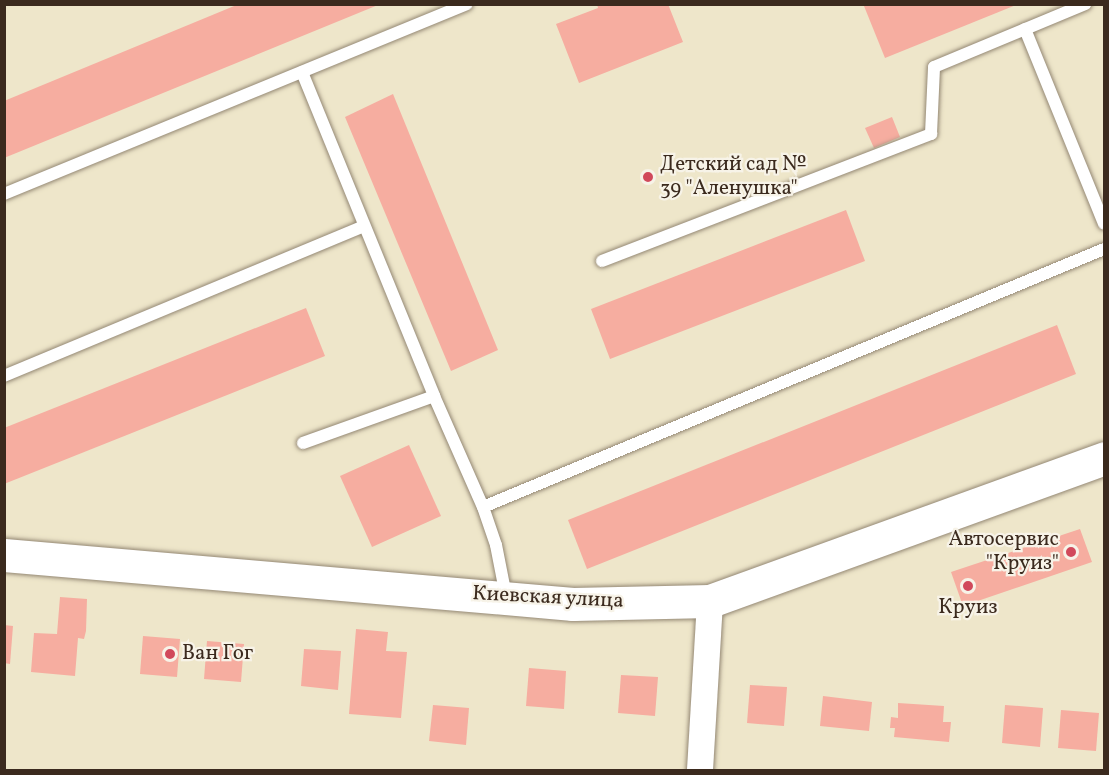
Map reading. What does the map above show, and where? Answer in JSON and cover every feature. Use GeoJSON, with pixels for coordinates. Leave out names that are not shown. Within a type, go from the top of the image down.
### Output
{"type":"FeatureCollection","features":[{"type":"Feature","properties":{"kind":"main road","name":"Киевская улица"},"geometry":{"type":"LineString","coordinates":[[4,555],[573,604],[710,601],[1104,458]]}},
{"type":"Feature","properties":{"kind":"street"},"geometry":{"type":"LineString","coordinates":[[700,771],[710,601]]}},
{"type":"Feature","properties":{"kind":"lane"},"geometry":{"type":"LineString","coordinates":[[4,194],[467,4]]}},
{"type":"Feature","properties":{"kind":"lane"},"geometry":{"type":"LineString","coordinates":[[602,261],[931,134],[934,67],[1085,4]]}},
{"type":"Feature","properties":{"kind":"lane"},"geometry":{"type":"LineString","coordinates":[[1025,29],[1104,224]]}},
{"type":"Feature","properties":{"kind":"lane"},"geometry":{"type":"LineString","coordinates":[[302,72],[434,396],[483,507],[496,545],[506,598]]}},
{"type":"Feature","properties":{"kind":"lane"},"geometry":{"type":"LineString","coordinates":[[4,376],[364,226]]}},
{"type":"Feature","properties":{"kind":"lane"},"geometry":{"type":"LineString","coordinates":[[483,507],[1104,249]]}},
{"type":"Feature","properties":{"kind":"lane"},"geometry":{"type":"LineString","coordinates":[[303,443],[434,396]]}},
{"type":"Feature","properties":{"kind":"building"},"geometry":{"type":"Polygon","coordinates":[[[239,4],[378,5],[4,158],[4,101],[239,4]]]}},
{"type":"Feature","properties":{"kind":"building"},"geometry":{"type":"Polygon","coordinates":[[[597,4],[668,4],[683,42],[579,83],[556,24],[598,8],[597,4]]]}},
{"type":"Feature","properties":{"kind":"building"},"geometry":{"type":"Polygon","coordinates":[[[868,4],[1016,5],[885,58],[864,6],[868,4]]]}},
{"type":"Feature","properties":{"kind":"building"},"geometry":{"type":"Polygon","coordinates":[[[393,94],[498,350],[451,371],[345,117],[393,94]]]}},
{"type":"Feature","properties":{"kind":"building"},"geometry":{"type":"Polygon","coordinates":[[[892,117],[900,137],[874,148],[865,128],[892,117]]]}},
{"type":"Feature","properties":{"kind":"building"},"geometry":{"type":"Polygon","coordinates":[[[846,210],[865,261],[610,359],[591,309],[846,210]]]}},
{"type":"Feature","properties":{"kind":"building"},"geometry":{"type":"Polygon","coordinates":[[[306,308],[325,356],[4,484],[4,428],[306,308]]]}},
{"type":"Feature","properties":{"kind":"building"},"geometry":{"type":"Polygon","coordinates":[[[1057,325],[1076,374],[587,569],[568,520],[1057,325]]]}},
{"type":"Feature","properties":{"kind":"building"},"geometry":{"type":"Polygon","coordinates":[[[409,445],[441,516],[372,547],[340,476],[409,445]]]}},
{"type":"Feature","properties":{"kind":"building"},"geometry":{"type":"Polygon","coordinates":[[[1080,529],[1092,562],[963,606],[951,572],[1080,529]]]}},
{"type":"Feature","properties":{"kind":"building"},"geometry":{"type":"Polygon","coordinates":[[[60,597],[87,599],[86,631],[84,639],[78,638],[75,676],[31,672],[34,633],[57,634],[60,597]]]}},
{"type":"Feature","properties":{"kind":"building"},"geometry":{"type":"Polygon","coordinates":[[[4,625],[13,626],[10,664],[4,663],[4,625]]]}},
{"type":"Feature","properties":{"kind":"building"},"geometry":{"type":"Polygon","coordinates":[[[356,629],[388,632],[386,651],[407,652],[401,718],[349,714],[356,629]]]}},
{"type":"Feature","properties":{"kind":"building"},"geometry":{"type":"Polygon","coordinates":[[[143,636],[180,639],[177,677],[140,674],[143,636]]]}},
{"type":"Feature","properties":{"kind":"building"},"geometry":{"type":"Polygon","coordinates":[[[207,641],[244,644],[241,682],[204,679],[207,641]]]}},
{"type":"Feature","properties":{"kind":"building"},"geometry":{"type":"Polygon","coordinates":[[[304,649],[341,651],[338,690],[301,686],[304,649]]]}},
{"type":"Feature","properties":{"kind":"building"},"geometry":{"type":"Polygon","coordinates":[[[529,668],[566,671],[564,709],[526,706],[529,668]]]}},
{"type":"Feature","properties":{"kind":"building"},"geometry":{"type":"Polygon","coordinates":[[[621,675],[658,677],[655,716],[618,713],[621,675]]]}},
{"type":"Feature","properties":{"kind":"building"},"geometry":{"type":"Polygon","coordinates":[[[750,685],[787,687],[784,726],[747,723],[750,685]]]}},
{"type":"Feature","properties":{"kind":"building"},"geometry":{"type":"Polygon","coordinates":[[[823,696],[872,702],[869,731],[820,726],[823,696]]]}},
{"type":"Feature","properties":{"kind":"building"},"geometry":{"type":"Polygon","coordinates":[[[898,703],[944,706],[943,722],[951,722],[949,742],[894,737],[895,728],[890,728],[891,717],[898,718],[898,703]]]}},
{"type":"Feature","properties":{"kind":"building"},"geometry":{"type":"Polygon","coordinates":[[[433,705],[469,708],[466,745],[429,741],[433,705]]]}},
{"type":"Feature","properties":{"kind":"building"},"geometry":{"type":"Polygon","coordinates":[[[1005,705],[1043,708],[1040,747],[1002,743],[1005,705]]]}},
{"type":"Feature","properties":{"kind":"building"},"geometry":{"type":"Polygon","coordinates":[[[1061,710],[1099,713],[1096,751],[1058,748],[1061,710]]]}},
{"type":"Feature","properties":{"kind":"place","name":"Детский сад № 39 \"Аленушка\""},"geometry":{"type":"Point","coordinates":[648,177]}},
{"type":"Feature","properties":{"kind":"place","name":"Автосервис \"Круиз\""},"geometry":{"type":"Point","coordinates":[1071,552]}},
{"type":"Feature","properties":{"kind":"place","name":"Круиз"},"geometry":{"type":"Point","coordinates":[968,586]}},
{"type":"Feature","properties":{"kind":"place","name":"Ван Гог"},"geometry":{"type":"Point","coordinates":[170,654]}}]}
